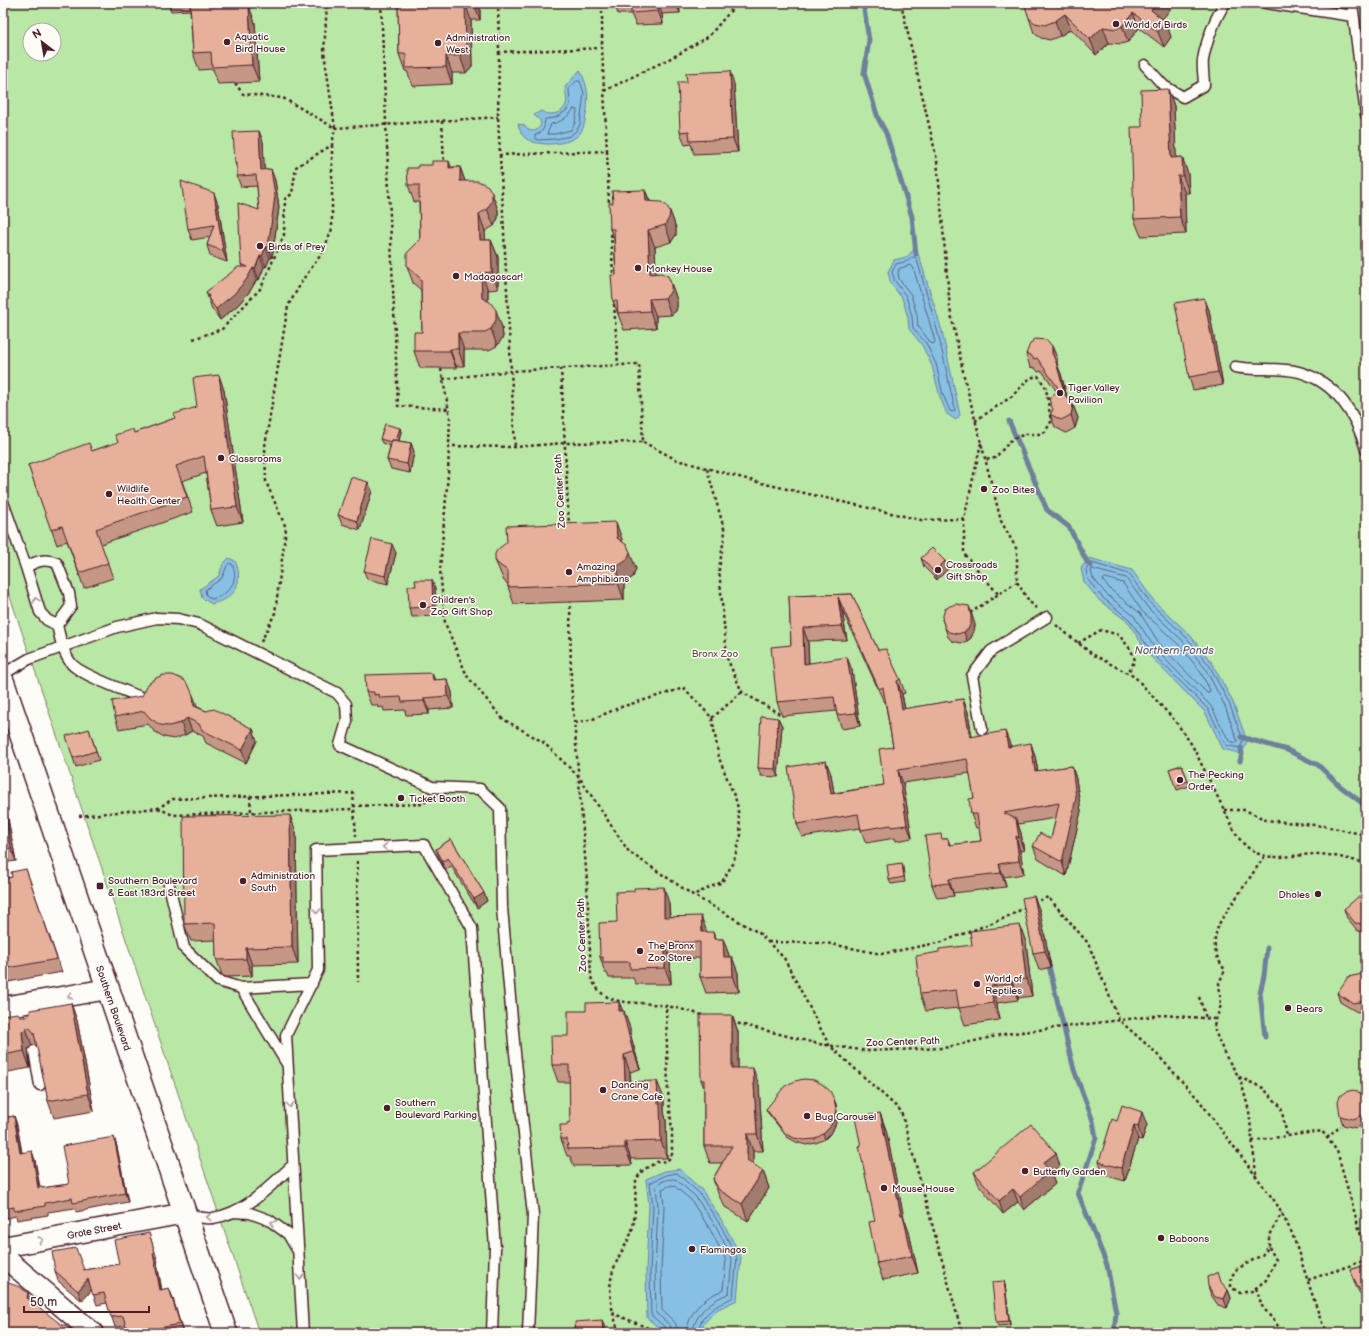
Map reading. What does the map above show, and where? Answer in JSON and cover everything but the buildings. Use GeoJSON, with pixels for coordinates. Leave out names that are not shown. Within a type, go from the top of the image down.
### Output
{"type":"FeatureCollection","features":[{"type":"Feature","properties":{"kind":"main road","name":"Southern Boulevard"},"geometry":{"type":"LineString","coordinates":[[3,682],[226,1333]]}},
{"type":"Feature","properties":{"kind":"street"},"geometry":{"type":"LineString","coordinates":[[3,1007],[27,1006],[108,989]]}},
{"type":"Feature","properties":{"kind":"street","name":"Grote Street"},"geometry":{"type":"LineString","coordinates":[[3,1247],[185,1213]]}},
{"type":"Feature","properties":{"kind":"street"},"geometry":{"type":"LineString","coordinates":[[3,1256],[93,1333]]}},
{"type":"Feature","properties":{"kind":"lane"},"geometry":{"type":"LineString","coordinates":[[1145,65],[1164,86],[1184,97],[1204,85],[1203,60],[1219,12],[1226,3]]}},
{"type":"Feature","properties":{"kind":"lane"},"geometry":{"type":"LineString","coordinates":[[1266,3],[1353,16]]}},
{"type":"Feature","properties":{"kind":"lane"},"geometry":{"type":"LineString","coordinates":[[1352,3],[1366,115]]}},
{"type":"Feature","properties":{"kind":"lane"},"geometry":{"type":"LineString","coordinates":[[1235,367],[1249,370],[1277,369],[1299,372],[1325,383],[1346,404],[1362,434],[1366,450]]}},
{"type":"Feature","properties":{"kind":"lane"},"geometry":{"type":"LineString","coordinates":[[3,502],[40,612],[47,620],[57,625],[63,646],[71,664],[85,673],[143,698]]}},
{"type":"Feature","properties":{"kind":"lane"},"geometry":{"type":"LineString","coordinates":[[26,567],[48,559],[57,563],[69,593],[71,606],[57,625]]}},
{"type":"Feature","properties":{"kind":"lane"},"geometry":{"type":"LineString","coordinates":[[982,729],[972,676],[991,651],[1047,617]]}},
{"type":"Feature","properties":{"kind":"lane"},"geometry":{"type":"LineString","coordinates":[[3,674],[29,659],[117,627],[157,618],[178,619],[199,624],[337,693],[346,704],[347,721],[340,745],[432,787],[480,789],[500,808],[502,908],[515,1053],[533,1216],[528,1333]]}},
{"type":"Feature","properties":{"kind":"lane"},"geometry":{"type":"LineString","coordinates":[[303,1333],[286,1035],[318,970],[316,850],[424,845],[472,928],[495,1248],[492,1333]]}},
{"type":"Feature","properties":{"kind":"lane"},"geometry":{"type":"LineString","coordinates":[[169,885],[184,948],[218,981],[241,988],[312,984]]}},
{"type":"Feature","properties":{"kind":"lane"},"geometry":{"type":"LineString","coordinates":[[241,988],[288,1066]]}},
{"type":"Feature","properties":{"kind":"lane"},"geometry":{"type":"LineString","coordinates":[[34,1051],[40,1085]]}},
{"type":"Feature","properties":{"kind":"lane"},"geometry":{"type":"LineString","coordinates":[[185,1213],[212,1219],[233,1212],[253,1200],[293,1165]]}},
{"type":"Feature","properties":{"kind":"lane"},"geometry":{"type":"LineString","coordinates":[[233,1212],[250,1213],[269,1220],[288,1234],[299,1252]]}},
{"type":"Feature","properties":{"kind":"path"},"geometry":{"type":"LineString","coordinates":[[257,652],[275,613],[286,528],[266,482],[265,446],[288,306],[304,278],[324,252],[332,229],[332,145],[335,128],[324,52],[327,3]]}},
{"type":"Feature","properties":{"kind":"path"},"geometry":{"type":"LineString","coordinates":[[381,3],[398,406],[448,409]]}},
{"type":"Feature","properties":{"kind":"path"},"geometry":{"type":"LineString","coordinates":[[498,3],[498,117],[515,447]]}},
{"type":"Feature","properties":{"kind":"path"},"geometry":{"type":"LineString","coordinates":[[602,3],[602,48],[609,207]]}},
{"type":"Feature","properties":{"kind":"path"},"geometry":{"type":"LineString","coordinates":[[604,91],[677,55],[709,36],[733,8],[735,3]]}},
{"type":"Feature","properties":{"kind":"path"},"geometry":{"type":"LineString","coordinates":[[901,3],[937,160],[950,309],[964,376],[1001,521],[1017,550],[1017,582],[1029,601],[1078,643],[1092,654],[1135,677],[1176,722],[1192,745],[1239,838],[1257,854],[1264,857],[1274,858],[1322,854],[1366,863]]}},
{"type":"Feature","properties":{"kind":"path"},"geometry":{"type":"LineString","coordinates":[[499,52],[602,48]]}},
{"type":"Feature","properties":{"kind":"path"},"geometry":{"type":"LineString","coordinates":[[235,83],[243,94],[283,98],[335,128],[498,117]]}},
{"type":"Feature","properties":{"kind":"path"},"geometry":{"type":"LineString","coordinates":[[442,121],[444,164]]}},
{"type":"Feature","properties":{"kind":"path"},"geometry":{"type":"LineString","coordinates":[[193,339],[222,330],[261,288],[284,235],[285,199],[292,194],[296,167],[332,145]]}},
{"type":"Feature","properties":{"kind":"path"},"geometry":{"type":"LineString","coordinates":[[500,155],[607,151]]}},
{"type":"Feature","properties":{"kind":"path"},"geometry":{"type":"LineString","coordinates":[[610,223],[613,278]]}},
{"type":"Feature","properties":{"kind":"path"},"geometry":{"type":"LineString","coordinates":[[614,302],[618,365]]}},
{"type":"Feature","properties":{"kind":"path"},"geometry":{"type":"LineString","coordinates":[[442,379],[511,370],[639,364],[643,442]]}},
{"type":"Feature","properties":{"kind":"path","name":"Zoo Center Path"},"geometry":{"type":"LineString","coordinates":[[561,368],[569,531]]}},
{"type":"Feature","properties":{"kind":"path"},"geometry":{"type":"LineString","coordinates":[[441,369],[450,417],[448,474],[440,569],[445,623],[467,676],[503,719],[543,742],[579,777],[629,852],[693,895],[759,933],[784,958],[829,1045],[901,1111],[962,1333]]}},
{"type":"Feature","properties":{"kind":"path"},"geometry":{"type":"LineString","coordinates":[[976,421],[1011,397],[1030,378],[1038,376],[1046,388],[1051,422],[1045,432],[1039,434],[1026,434],[1012,439],[995,458],[985,460]]}},
{"type":"Feature","properties":{"kind":"path"},"geometry":{"type":"LineString","coordinates":[[449,446],[515,447],[564,443],[643,442],[677,460],[760,483],[921,520],[964,519]]}},
{"type":"Feature","properties":{"kind":"path"},"geometry":{"type":"LineString","coordinates":[[981,443],[964,519],[964,554],[999,595]]}},
{"type":"Feature","properties":{"kind":"path"},"geometry":{"type":"LineString","coordinates":[[707,468],[725,532],[719,568],[727,658],[742,692],[783,716]]}},
{"type":"Feature","properties":{"kind":"path"},"geometry":{"type":"LineString","coordinates":[[968,615],[1017,582]]}},
{"type":"Feature","properties":{"kind":"path","name":"Zoo Center Path"},"geometry":{"type":"LineString","coordinates":[[570,595],[571,683],[587,881],[591,977],[594,985],[604,995],[613,999],[666,1006],[711,1017]]}},
{"type":"Feature","properties":{"kind":"path"},"geometry":{"type":"LineString","coordinates":[[1078,643],[1101,630],[1119,635],[1131,650],[1135,660],[1128,673]]}},
{"type":"Feature","properties":{"kind":"path"},"geometry":{"type":"LineString","coordinates":[[574,723],[684,688],[712,718],[719,758],[737,803],[741,835],[733,863],[722,882],[693,895]]}},
{"type":"Feature","properties":{"kind":"path"},"geometry":{"type":"LineString","coordinates":[[712,718],[742,692]]}},
{"type":"Feature","properties":{"kind":"path"},"geometry":{"type":"LineString","coordinates":[[158,808],[173,815],[424,804],[432,787]]}},
{"type":"Feature","properties":{"kind":"path"},"geometry":{"type":"LineString","coordinates":[[79,816],[158,808],[173,799],[353,793],[357,848],[358,982]]}},
{"type":"Feature","properties":{"kind":"path"},"geometry":{"type":"LineString","coordinates":[[250,796],[251,812]]}},
{"type":"Feature","properties":{"kind":"path"},"geometry":{"type":"LineString","coordinates":[[1224,810],[1244,810],[1266,820],[1324,826],[1366,835]]}},
{"type":"Feature","properties":{"kind":"path"},"geometry":{"type":"LineString","coordinates":[[1256,1176],[1249,1111],[1244,1092],[1239,1077],[1225,1055],[1214,1026],[1221,1005],[1219,983],[1225,970],[1217,959],[1214,949],[1216,930],[1221,920],[1264,857]]}},
{"type":"Feature","properties":{"kind":"path"},"geometry":{"type":"LineString","coordinates":[[1034,904],[1048,897],[1088,943],[1119,1020],[1154,1051],[1199,1100],[1276,1203],[1292,1233],[1322,1321],[1328,1333]]}},
{"type":"Feature","properties":{"kind":"path"},"geometry":{"type":"LineString","coordinates":[[768,942],[826,943],[881,954],[942,942],[1005,918],[1026,907]]}},
{"type":"Feature","properties":{"kind":"path"},"geometry":{"type":"LineString","coordinates":[[1199,998],[1206,1018]]}},
{"type":"Feature","properties":{"kind":"path"},"geometry":{"type":"LineString","coordinates":[[619,1333],[612,1312],[610,1292],[611,1281],[616,1261],[632,1232],[637,1178],[644,1170],[653,1164],[669,1160],[672,1154],[672,1130],[668,1091],[666,1006]]}},
{"type":"Feature","properties":{"kind":"path","name":"Zoo Center Path"},"geometry":{"type":"LineString","coordinates":[[727,1021],[829,1045],[868,1051],[944,1048],[1005,1034],[1162,1015],[1216,1019]]}},
{"type":"Feature","properties":{"kind":"path"},"geometry":{"type":"LineString","coordinates":[[1239,1077],[1263,1088],[1281,1107],[1287,1136]]}},
{"type":"Feature","properties":{"kind":"path"},"geometry":{"type":"LineString","coordinates":[[1327,1138],[1341,1126]]}},
{"type":"Feature","properties":{"kind":"path"},"geometry":{"type":"LineString","coordinates":[[1252,1141],[1322,1131],[1337,1151],[1366,1253]]}},
{"type":"Feature","properties":{"kind":"path"},"geometry":{"type":"LineString","coordinates":[[1269,1247],[1262,1255],[1237,1269],[1231,1277],[1231,1287],[1240,1293],[1252,1291],[1266,1280],[1276,1260],[1269,1247],[1269,1235],[1282,1213]]}},
{"type":"Feature","properties":{"kind":"path"},"geometry":{"type":"LineString","coordinates":[[1308,1280],[1366,1260]]}},
{"type":"Feature","properties":{"kind":"path"},"geometry":{"type":"LineString","coordinates":[[1256,1288],[1262,1306],[1282,1331],[1286,1333]]}},
{"type":"Feature","properties":{"kind":"path"},"geometry":{"type":"LineString","coordinates":[[612,1312],[660,1333]]}},
{"type":"Feature","properties":{"kind":"green space","name":"Bronx Zoo"},"geometry":{"type":"Polygon","coordinates":[[[3,3],[1366,3],[1366,1333],[259,1333],[3,576],[3,3]]]}},
{"type":"Feature","properties":{"kind":"water"},"geometry":{"type":"Polygon","coordinates":[[[580,70],[588,94],[586,118],[581,132],[570,140],[554,144],[537,143],[524,137],[518,124],[524,125],[531,131],[535,131],[541,125],[540,120],[534,115],[541,111],[547,114],[555,114],[562,110],[567,102],[565,87],[580,70]]]}},
{"type":"Feature","properties":{"kind":"water"},"geometry":{"type":"Polygon","coordinates":[[[915,248],[920,259],[942,331],[960,415],[956,420],[947,414],[940,397],[932,366],[922,345],[909,329],[908,317],[902,298],[891,284],[888,272],[894,260],[907,257],[915,248]]]}},
{"type":"Feature","properties":{"kind":"water"},"geometry":{"type":"Polygon","coordinates":[[[229,558],[235,561],[237,566],[239,576],[237,586],[235,591],[227,598],[212,604],[202,598],[200,589],[219,576],[223,564],[229,558]]]}},
{"type":"Feature","properties":{"kind":"water","name":"Northern Ponds"},"geometry":{"type":"Polygon","coordinates":[[[1089,558],[1132,570],[1154,601],[1190,635],[1212,663],[1233,702],[1247,741],[1242,754],[1223,749],[1205,712],[1149,655],[1128,622],[1100,601],[1084,582],[1081,568],[1089,558]]]}},
{"type":"Feature","properties":{"kind":"water","name":"Flamingos"},"geometry":{"type":"Polygon","coordinates":[[[679,1169],[702,1190],[724,1224],[741,1257],[737,1300],[718,1309],[704,1323],[701,1333],[663,1333],[663,1331],[647,1318],[646,1271],[649,1206],[646,1179],[665,1171],[679,1169]]]}},
{"type":"Feature","properties":{"kind":"waterway"},"geometry":{"type":"LineString","coordinates":[[863,3],[869,40],[864,73],[878,118],[886,133],[912,217],[916,254]]}},
{"type":"Feature","properties":{"kind":"waterway"},"geometry":{"type":"LineString","coordinates":[[1009,421],[1047,510],[1069,527],[1087,562],[1091,566]]}},
{"type":"Feature","properties":{"kind":"waterway"},"geometry":{"type":"LineString","coordinates":[[1241,737],[1287,750],[1318,765],[1340,786],[1366,806]]}},
{"type":"Feature","properties":{"kind":"waterway"},"geometry":{"type":"LineString","coordinates":[[1240,761],[1242,754],[1241,748]]}},
{"type":"Feature","properties":{"kind":"waterway"},"geometry":{"type":"LineString","coordinates":[[1265,1037],[1260,993],[1264,976],[1267,948]]}},
{"type":"Feature","properties":{"kind":"waterway"},"geometry":{"type":"LineString","coordinates":[[1048,962],[1074,1070],[1093,1121],[1096,1138],[1078,1193],[1107,1265],[1116,1313],[1114,1333]]}},
{"type":"Feature","properties":{"kind":"place","name":"World of Birds"},"geometry":{"type":"Point","coordinates":[1116,24]}},
{"type":"Feature","properties":{"kind":"place","name":"Aquatic Bird House"},"geometry":{"type":"Point","coordinates":[227,42]}},
{"type":"Feature","properties":{"kind":"place","name":"Administration West"},"geometry":{"type":"Point","coordinates":[438,43]}},
{"type":"Feature","properties":{"kind":"place","name":"Birds of Prey"},"geometry":{"type":"Point","coordinates":[260,246]}},
{"type":"Feature","properties":{"kind":"place","name":"Monkey House"},"geometry":{"type":"Point","coordinates":[638,268]}},
{"type":"Feature","properties":{"kind":"place","name":"Madagascar!"},"geometry":{"type":"Point","coordinates":[456,276]}},
{"type":"Feature","properties":{"kind":"place","name":"Tiger Valley Pavilion"},"geometry":{"type":"Point","coordinates":[1060,393]}},
{"type":"Feature","properties":{"kind":"place","name":"Classrooms"},"geometry":{"type":"Point","coordinates":[221,458]}},
{"type":"Feature","properties":{"kind":"place","name":"Zoo Bites"},"geometry":{"type":"Point","coordinates":[984,489]}},
{"type":"Feature","properties":{"kind":"place","name":"Wildlife Health Center"},"geometry":{"type":"Point","coordinates":[109,494]}},
{"type":"Feature","properties":{"kind":"place","name":"Crossroads Gift Shop"},"geometry":{"type":"Point","coordinates":[938,570]}},
{"type":"Feature","properties":{"kind":"place","name":"Amazing Amphibians"},"geometry":{"type":"Point","coordinates":[569,572]}},
{"type":"Feature","properties":{"kind":"place","name":"Children's Zoo Gift Shop"},"geometry":{"type":"Point","coordinates":[423,605]}},
{"type":"Feature","properties":{"kind":"place","name":"The Pecking Order"},"geometry":{"type":"Point","coordinates":[1180,780]}},
{"type":"Feature","properties":{"kind":"place","name":"Ticket Booth"},"geometry":{"type":"Point","coordinates":[401,798]}},
{"type":"Feature","properties":{"kind":"place","name":"Administration South"},"geometry":{"type":"Point","coordinates":[243,881]}},
{"type":"Feature","properties":{"kind":"place","name":"Southern Boulevard & East 183rd Street"},"geometry":{"type":"Point","coordinates":[100,886]}},
{"type":"Feature","properties":{"kind":"place","name":"Dholes"},"geometry":{"type":"Point","coordinates":[1318,894]}},
{"type":"Feature","properties":{"kind":"place","name":"The Bronx Zoo Store"},"geometry":{"type":"Point","coordinates":[640,951]}},
{"type":"Feature","properties":{"kind":"place","name":"World of Reptiles"},"geometry":{"type":"Point","coordinates":[977,984]}},
{"type":"Feature","properties":{"kind":"place","name":"Bears"},"geometry":{"type":"Point","coordinates":[1288,1008]}},
{"type":"Feature","properties":{"kind":"place","name":"Dancing Crane Cafe"},"geometry":{"type":"Point","coordinates":[603,1090]}},
{"type":"Feature","properties":{"kind":"place","name":"Southern Boulevard Parking"},"geometry":{"type":"Point","coordinates":[387,1108]}},
{"type":"Feature","properties":{"kind":"place","name":"Bug Carousel"},"geometry":{"type":"Point","coordinates":[807,1116]}},
{"type":"Feature","properties":{"kind":"place","name":"Butterfly Garden"},"geometry":{"type":"Point","coordinates":[1025,1171]}},
{"type":"Feature","properties":{"kind":"place","name":"Mouse House"},"geometry":{"type":"Point","coordinates":[884,1188]}},
{"type":"Feature","properties":{"kind":"place","name":"Baboons"},"geometry":{"type":"Point","coordinates":[1161,1238]}},
{"type":"Feature","properties":{"kind":"place","name":"Flamingos"},"geometry":{"type":"Point","coordinates":[692,1249]}}]}
